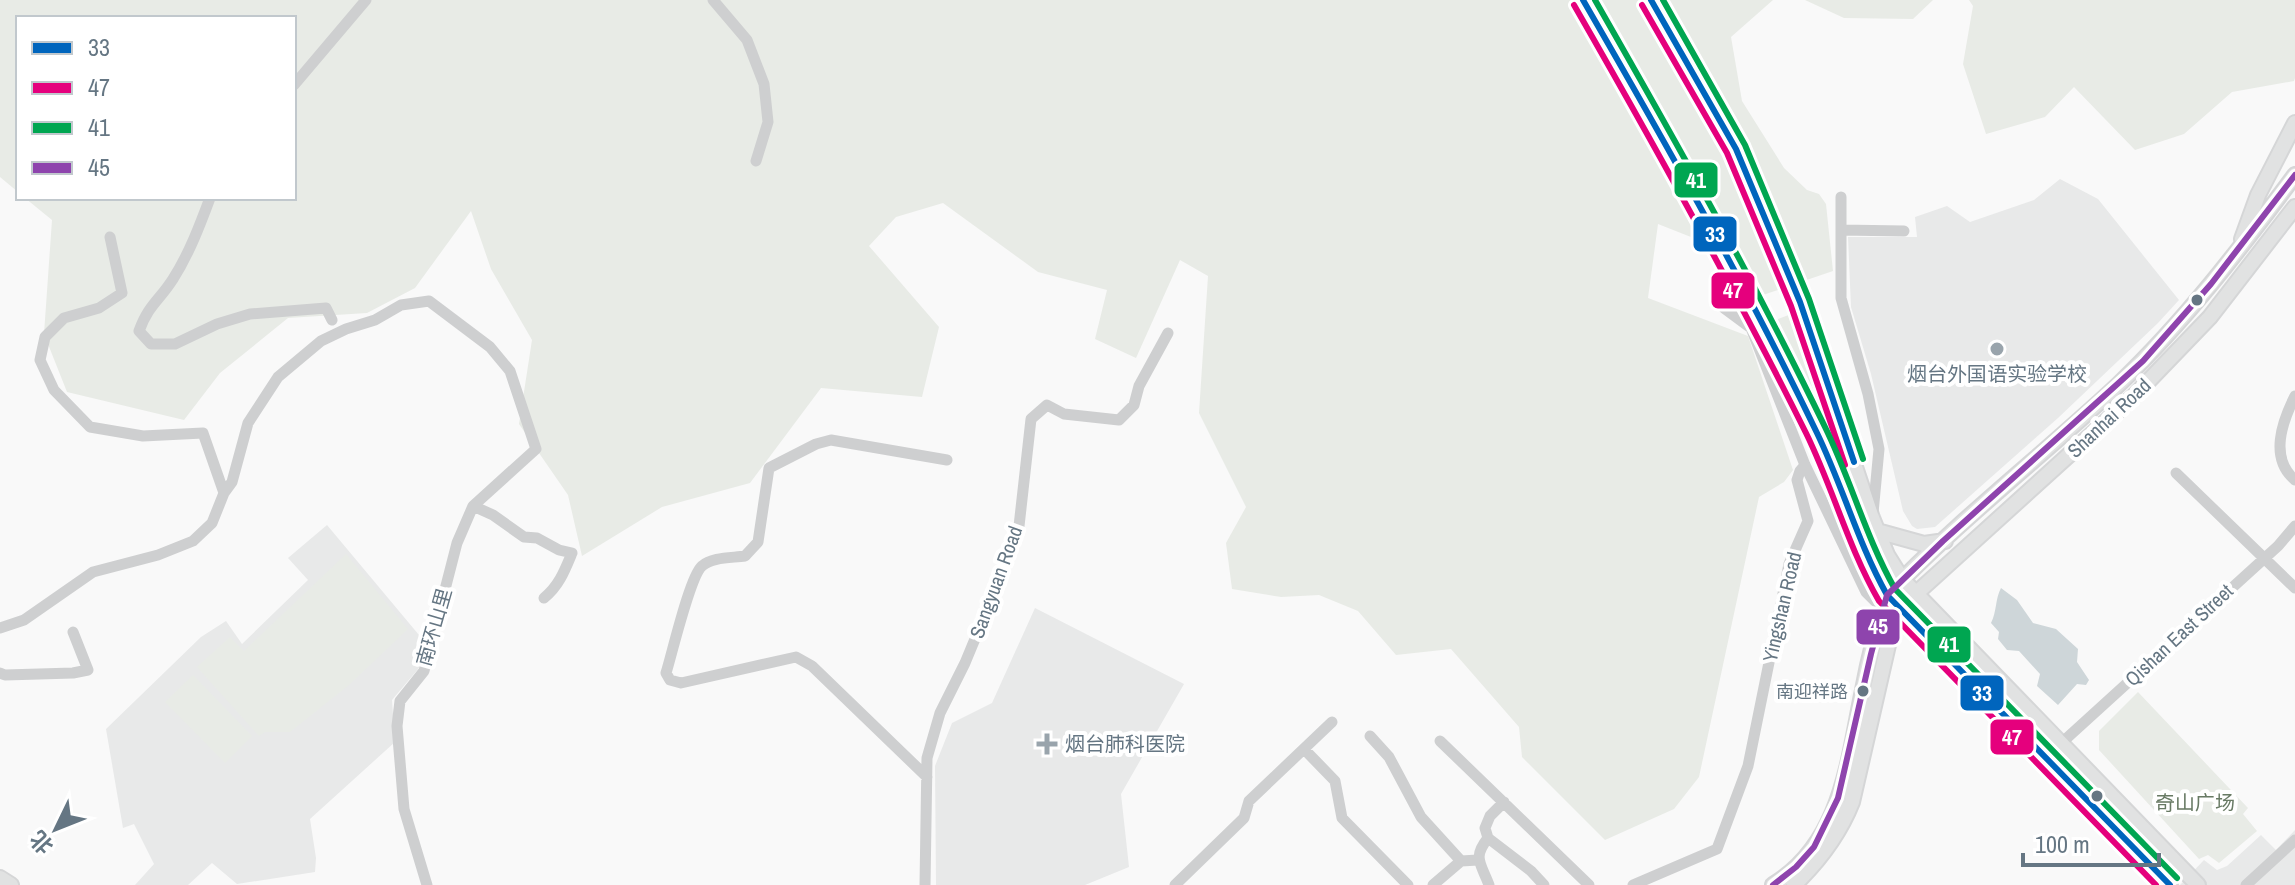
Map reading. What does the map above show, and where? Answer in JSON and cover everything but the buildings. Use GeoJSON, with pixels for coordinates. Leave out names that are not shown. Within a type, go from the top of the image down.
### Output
{"type":"FeatureCollection","features":[{"type":"Feature","properties":{"kind":"main road"},"geometry":{"type":"LineString","coordinates":[[2241,248],[2244,230],[2258,195],[2295,123]]}},
{"type":"Feature","properties":{"kind":"main road","name":"Shanhai Road"},"geometry":{"type":"LineString","coordinates":[[1887,595],[2118,384],[2203,296],[2295,175]]}},
{"type":"Feature","properties":{"kind":"main road","name":"Shanhai Road"},"geometry":{"type":"LineString","coordinates":[[1900,608],[2151,380],[2210,317],[2295,207]]}},
{"type":"Feature","properties":{"kind":"main road"},"geometry":{"type":"LineString","coordinates":[[1800,302],[1875,524],[1890,561],[1902,579],[2198,885]]}},
{"type":"Feature","properties":{"kind":"main road"},"geometry":{"type":"LineString","coordinates":[[1759,318],[1822,444],[1871,567],[1887,595],[2166,881]]}},
{"type":"Feature","properties":{"kind":"main road"},"geometry":{"type":"LineString","coordinates":[[1875,524],[1924,544],[1945,541]]}},
{"type":"Feature","properties":{"kind":"main road"},"geometry":{"type":"LineString","coordinates":[[1773,885],[1799,864],[1816,844],[1827,828],[1841,795],[1873,642],[1887,595]]}},
{"type":"Feature","properties":{"kind":"main road"},"geometry":{"type":"LineString","coordinates":[[1794,885],[1825,852],[1845,821],[1857,786],[1888,645],[1900,608]]}},
{"type":"Feature","properties":{"kind":"main road"},"geometry":{"type":"LineString","coordinates":[[0,878],[11,885]]}},
{"type":"Feature","properties":{"kind":"street"},"geometry":{"type":"LineString","coordinates":[[296,83],[366,0]]}},
{"type":"Feature","properties":{"kind":"street"},"geometry":{"type":"LineString","coordinates":[[713,0],[747,40],[764,84],[768,122],[756,161]]}},
{"type":"Feature","properties":{"kind":"street"},"geometry":{"type":"LineString","coordinates":[[1841,197],[1841,298],[1868,394],[1879,449],[1875,524]]}},
{"type":"Feature","properties":{"kind":"street"},"geometry":{"type":"LineString","coordinates":[[209,200],[173,279],[147,310],[139,331],[151,344],[175,344],[217,324],[250,314],[326,308],[332,320]]}},
{"type":"Feature","properties":{"kind":"street"},"geometry":{"type":"LineString","coordinates":[[1841,230],[1904,231]]}},
{"type":"Feature","properties":{"kind":"street"},"geometry":{"type":"LineString","coordinates":[[110,237],[122,293],[99,308],[64,318],[45,337],[40,360],[54,390],[90,427],[143,436],[203,433],[224,493]]}},
{"type":"Feature","properties":{"kind":"street"},"geometry":{"type":"LineString","coordinates":[[0,628],[24,620],[93,572],[158,555],[193,541],[212,523],[232,482],[248,423],[278,377],[321,341],[375,320],[401,305],[429,301],[490,347],[510,371],[536,449],[473,506],[493,515],[524,537],[537,538],[572,553],[561,579],[544,598]]}},
{"type":"Feature","properties":{"kind":"street"},"geometry":{"type":"LineString","coordinates":[[1724,308],[1751,328],[1805,465],[1866,592],[1875,601],[1881,601],[1887,595]]}},
{"type":"Feature","properties":{"kind":"street","name":"Sangyuan Road"},"geometry":{"type":"LineString","coordinates":[[925,885],[927,758],[940,713],[965,663],[1018,535],[1031,419],[1047,405],[1064,414],[1119,420],[1134,405],[1139,386],[1168,333]]}},
{"type":"Feature","properties":{"kind":"street"},"geometry":{"type":"LineString","coordinates":[[2295,396],[2281,432],[2280,458],[2286,473],[2295,480]]}},
{"type":"Feature","properties":{"kind":"street"},"geometry":{"type":"LineString","coordinates":[[927,777],[812,666],[796,657],[681,683],[670,680],[666,673],[694,581],[702,566],[717,559],[745,556],[758,542],[769,468],[816,444],[831,440],[947,460]]}},
{"type":"Feature","properties":{"kind":"street","name":"Yingshan Road"},"geometry":{"type":"LineString","coordinates":[[1633,885],[1717,849],[1725,830],[1748,766],[1789,564],[1808,521],[1797,480],[1805,465]]}},
{"type":"Feature","properties":{"kind":"street"},"geometry":{"type":"LineString","coordinates":[[2176,473],[2295,588]]}},
{"type":"Feature","properties":{"kind":"street","name":"南环山里"},"geometry":{"type":"LineString","coordinates":[[427,885],[404,809],[397,726],[400,701],[424,671],[457,543],[473,506]]}},
{"type":"Feature","properties":{"kind":"street","name":"Qishan East Street"},"geometry":{"type":"LineString","coordinates":[[2046,757],[2266,557],[2295,526]]}},
{"type":"Feature","properties":{"kind":"street"},"geometry":{"type":"LineString","coordinates":[[0,673],[73,673],[88,670],[73,632]]}},
{"type":"Feature","properties":{"kind":"street"},"geometry":{"type":"LineString","coordinates":[[1175,885],[1244,818],[1249,801],[1332,722]]}},
{"type":"Feature","properties":{"kind":"street"},"geometry":{"type":"LineString","coordinates":[[1370,736],[1389,757],[1421,817],[1461,861]]}},
{"type":"Feature","properties":{"kind":"street"},"geometry":{"type":"LineString","coordinates":[[1440,741],[1589,885]]}},
{"type":"Feature","properties":{"kind":"street"},"geometry":{"type":"LineString","coordinates":[[1304,749],[1335,781],[1342,818],[1408,885]]}},
{"type":"Feature","properties":{"kind":"street"},"geometry":{"type":"LineString","coordinates":[[1504,802],[1490,816],[1485,828],[1488,838],[1544,885]]}},
{"type":"Feature","properties":{"kind":"street"},"geometry":{"type":"LineString","coordinates":[[1488,838],[1478,850],[1478,860],[1489,885]]}},
{"type":"Feature","properties":{"kind":"street"},"geometry":{"type":"LineString","coordinates":[[2246,885],[2295,840]]}},
{"type":"Feature","properties":{"kind":"street"},"geometry":{"type":"LineString","coordinates":[[1433,885],[1461,861],[1478,860]]}},
{"type":"Feature","properties":{"kind":"shaded area","name":"烟台外国语实验学校"},"geometry":{"type":"Polygon","coordinates":[[[2060,179],[2098,199],[2179,300],[2058,418],[1935,527],[1917,529],[1903,511],[1871,374],[1851,307],[1848,237],[1917,237],[1915,217],[1947,206],[1970,222],[2034,200],[2060,179]]]}},
{"type":"Feature","properties":{"kind":"shaded area"},"geometry":{"type":"Polygon","coordinates":[[[327,525],[424,641],[419,668],[392,700],[395,742],[310,819],[315,872],[237,884],[212,863],[188,885],[135,885],[154,864],[134,824],[123,828],[106,729],[201,637],[226,621],[242,644],[308,580],[288,558],[327,525]]]}},
{"type":"Feature","properties":{"kind":"shaded area"},"geometry":{"type":"Polygon","coordinates":[[[2001,588],[2017,600],[2033,623],[2056,629],[2078,649],[2077,662],[2089,680],[2086,685],[2077,684],[2058,705],[2037,686],[2040,674],[2019,651],[2007,650],[1998,639],[1999,632],[1991,623],[2001,588]]]}},
{"type":"Feature","properties":{"kind":"shaded area","name":"烟台肺科医院"},"geometry":{"type":"Polygon","coordinates":[[[1035,608],[1184,684],[1121,794],[1129,867],[1085,885],[936,885],[935,766],[952,723],[992,703],[1035,608]]]}},
{"type":"Feature","properties":{"kind":"shaded area"},"geometry":{"type":"Polygon","coordinates":[[[2295,830],[2295,885],[2180,885],[2204,860],[2217,870],[2227,866],[2261,835],[2276,850],[2295,830]]]}},
{"type":"Feature","properties":{"kind":"green space"},"geometry":{"type":"Polygon","coordinates":[[[0,0],[1773,0],[1731,37],[1742,101],[1784,168],[1807,190],[1819,194],[1826,204],[1833,271],[1757,297],[1734,254],[1658,224],[1648,298],[1748,336],[1793,470],[1784,482],[1759,497],[1699,777],[1674,809],[1605,840],[1522,757],[1519,727],[1451,649],[1396,655],[1358,611],[1319,595],[1281,597],[1232,589],[1226,543],[1246,507],[1199,413],[1208,276],[1180,260],[1136,358],[1095,339],[1107,290],[1038,272],[943,203],[896,217],[869,246],[939,327],[922,397],[821,388],[750,483],[662,507],[582,556],[568,495],[519,424],[532,340],[491,269],[471,211],[415,288],[367,313],[288,318],[220,373],[184,420],[67,392],[44,334],[52,220],[27,200],[296,200],[296,16],[16,16],[16,190],[0,177],[0,0]]]}},
{"type":"Feature","properties":{"kind":"green space"},"geometry":{"type":"Polygon","coordinates":[[[1805,0],[1933,0],[1913,19],[1844,18],[1805,0]]]}},
{"type":"Feature","properties":{"kind":"green space"},"geometry":{"type":"Polygon","coordinates":[[[1969,0],[2295,0],[2295,78],[2294,81],[2232,92],[2184,134],[2135,150],[2074,87],[2045,117],[1986,134],[1963,64],[1973,6],[1969,0]]]}},
{"type":"Feature","properties":{"kind":"green space"},"geometry":{"type":"Polygon","coordinates":[[[1794,313],[1825,415],[1822,419],[1773,321],[1794,313]]]}},
{"type":"Feature","properties":{"kind":"green space"},"geometry":{"type":"Polygon","coordinates":[[[346,554],[408,629],[349,685],[290,732],[265,732],[259,736],[197,667],[230,637],[244,651],[346,554]]]}},
{"type":"Feature","properties":{"kind":"green space"},"geometry":{"type":"Polygon","coordinates":[[[193,675],[252,736],[225,763],[165,702],[193,675]]]}},
{"type":"Feature","properties":{"kind":"green space","name":"奇山广场"},"geometry":{"type":"Polygon","coordinates":[[[2138,692],[2248,808],[2243,814],[2257,831],[2219,863],[2208,855],[2199,859],[2099,750],[2099,731],[2138,692]]]}},
{"type":"Feature","properties":{"kind":"tunnel"},"geometry":{"type":"LineString","coordinates":[[1583,0],[1676,161],[1759,318]]}},
{"type":"Feature","properties":{"kind":"tunnel"},"geometry":{"type":"LineString","coordinates":[[1651,0],[1736,149],[1800,302]]}},
{"type":"Feature","properties":{"kind":"transit line","name":"33"},"geometry":{"type":"LineString","coordinates":[[1583,0],[1762,323],[1817,433],[1867,555],[1887,595],[2170,885]]}},
{"type":"Feature","properties":{"kind":"transit line","name":"41"},"geometry":{"type":"LineString","coordinates":[[1595,0],[1771,319],[1834,447],[1875,550],[1895,589],[2177,878]]}},
{"type":"Feature","properties":{"kind":"transit line","name":"33"},"geometry":{"type":"LineString","coordinates":[[1651,0],[1736,149],[1800,302],[1854,462]]}},
{"type":"Feature","properties":{"kind":"transit line","name":"41"},"geometry":{"type":"LineString","coordinates":[[1663,0],[1745,145],[1809,299],[1863,459]]}},
{"type":"Feature","properties":{"kind":"transit line","name":"47"},"geometry":{"type":"LineString","coordinates":[[1574,5],[1779,379],[1816,454],[1858,560],[1879,601],[2156,885]]}},
{"type":"Feature","properties":{"kind":"transit line","name":"47"},"geometry":{"type":"LineString","coordinates":[[1642,5],[1727,153],[1791,306],[1845,465]]}},
{"type":"Feature","properties":{"kind":"transit line","name":"45"},"geometry":{"type":"LineString","coordinates":[[1773,885],[1796,867],[1814,847],[1838,798],[1887,595],[2143,361],[2211,284],[2295,175]]}},
{"type":"Feature","properties":{"kind":"place","name":"烟台外国语实验学校"},"geometry":{"type":"Point","coordinates":[1997,349]}},
{"type":"Feature","properties":{"kind":"place","name":"南迎祥路"},"geometry":{"type":"Point","coordinates":[1863,691]}},
{"type":"Feature","properties":{"kind":"place","name":"烟台肺科医院"},"geometry":{"type":"Point","coordinates":[1047,744]}}]}
